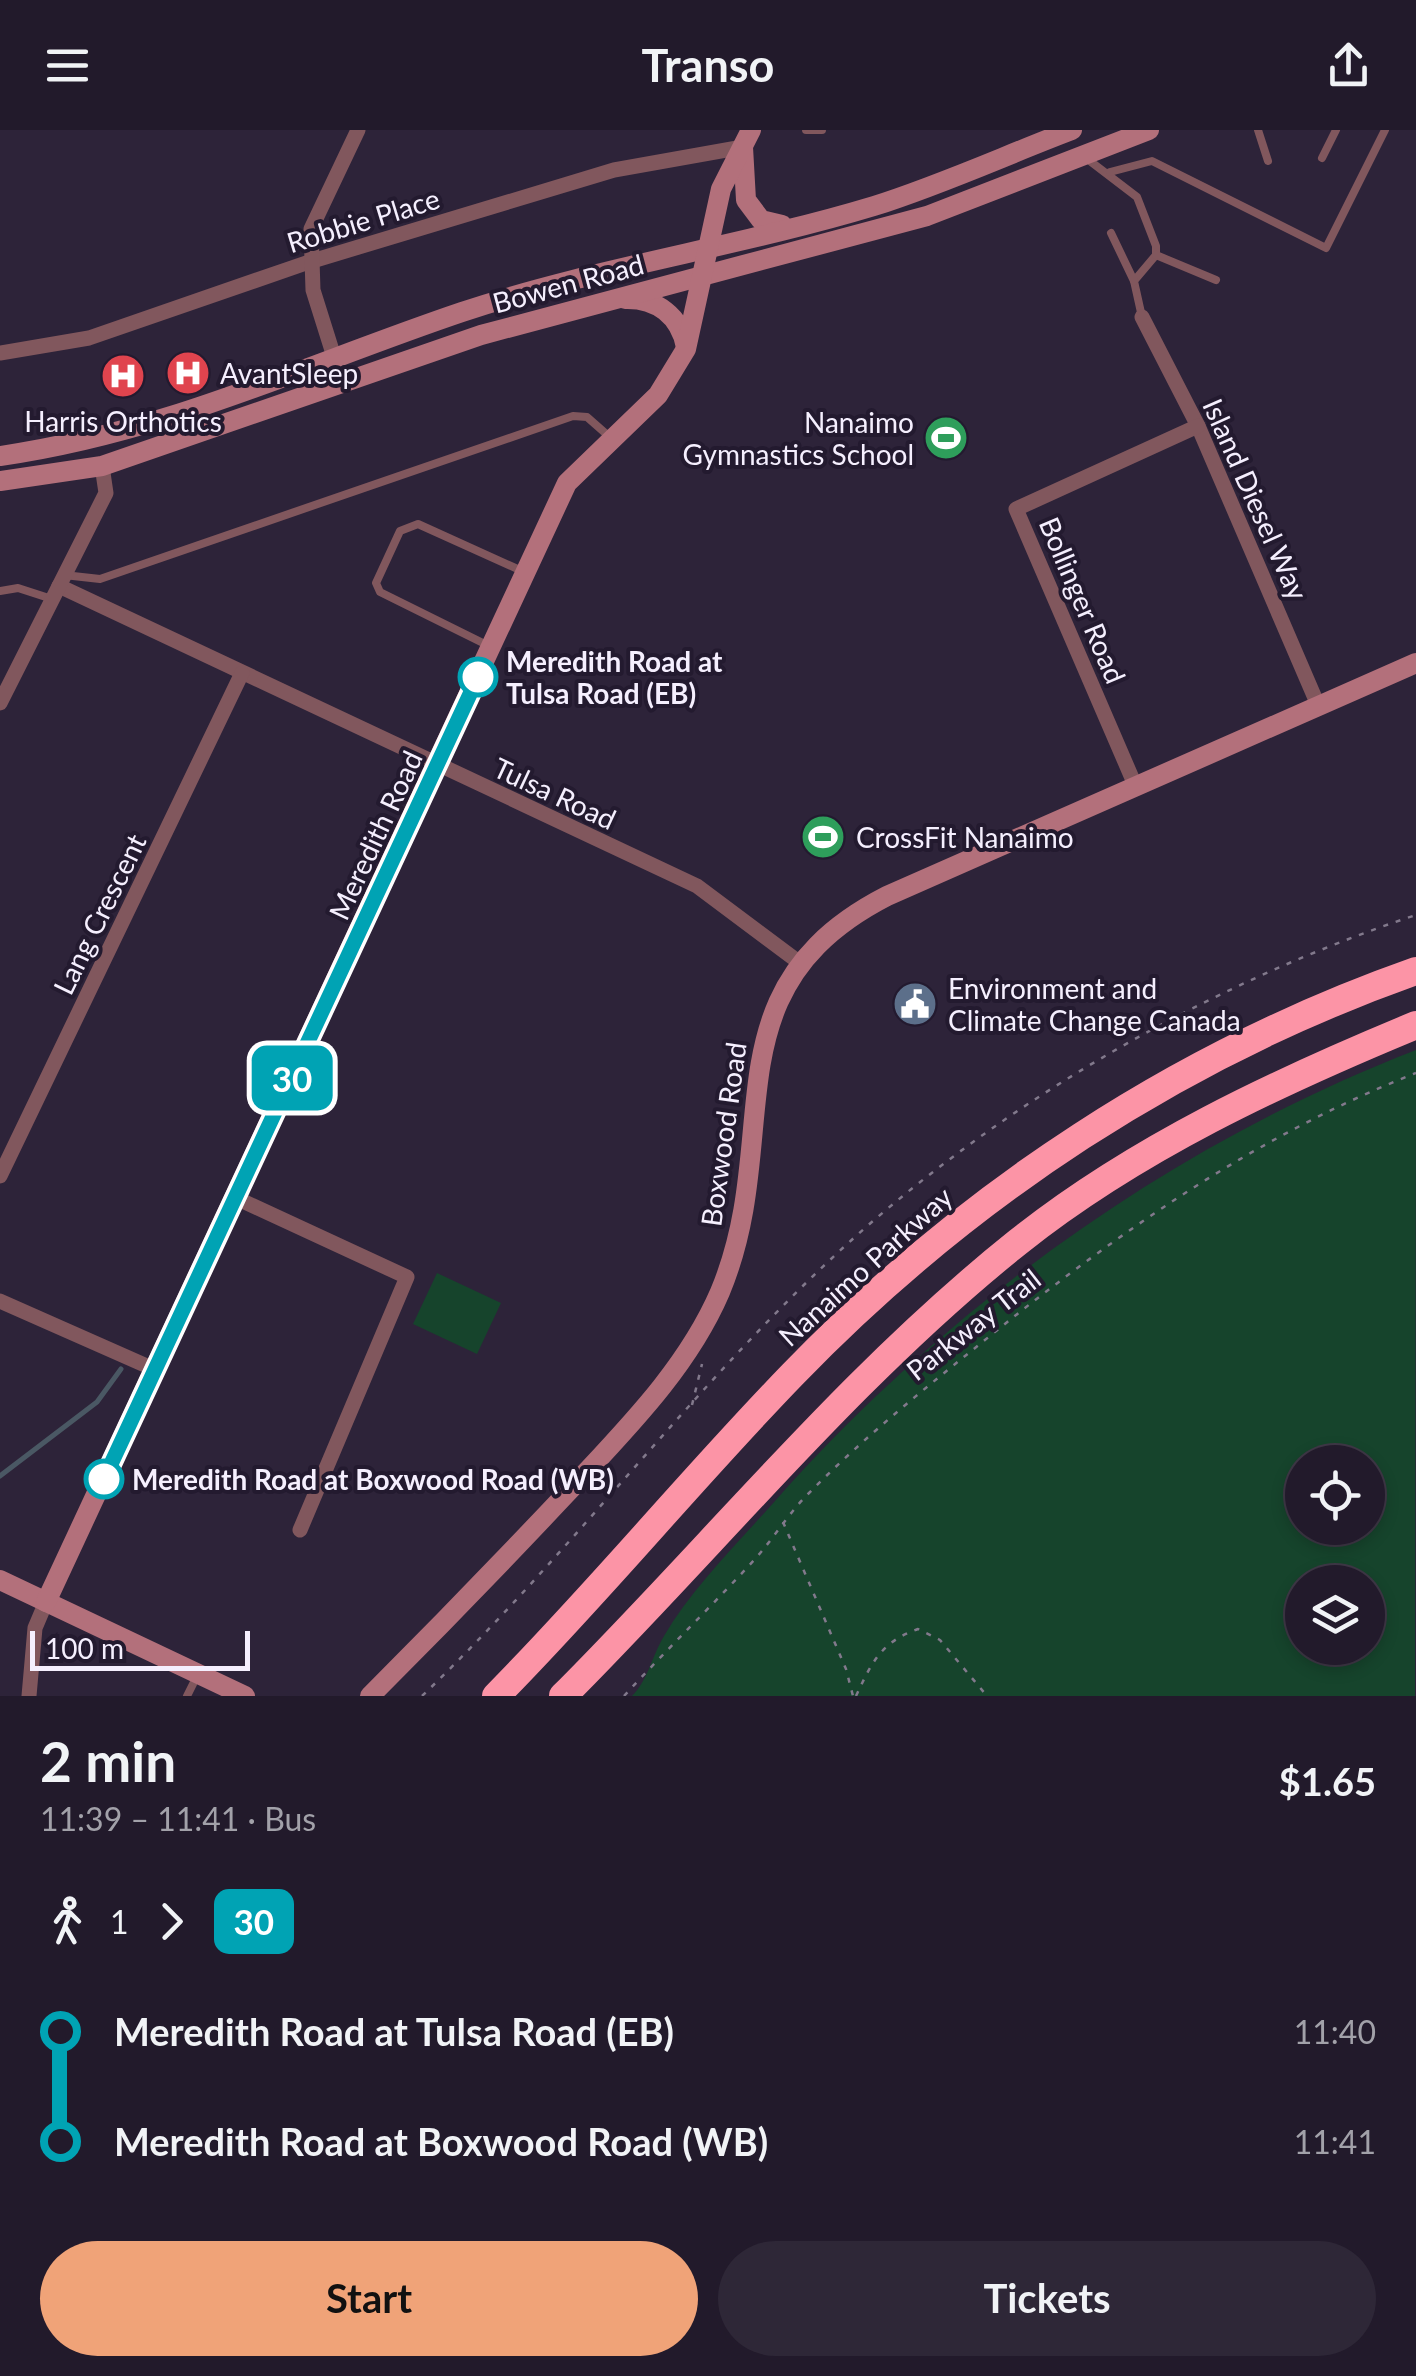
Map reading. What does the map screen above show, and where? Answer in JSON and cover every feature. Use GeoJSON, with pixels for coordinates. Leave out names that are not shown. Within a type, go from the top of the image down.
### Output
{"type":"FeatureCollection","features":[{"type":"Feature","properties":{"kind":"highway","name":"Nanaimo Parkway"},"geometry":{"type":"LineString","coordinates":[[496,1696],[794,1372],[916,1256],[1048,1156],[1186,1072],[1330,1002],[1416,972]]}},
{"type":"Feature","properties":{"kind":"highway"},"geometry":{"type":"LineString","coordinates":[[563,1696],[892,1349],[1020,1240],[1125,1166],[1316,1067],[1416,1025]]}},
{"type":"Feature","properties":{"kind":"street"},"geometry":{"type":"LineString","coordinates":[[335,360],[309,262],[311,228],[358,130]]}},
{"type":"Feature","properties":{"kind":"street","name":"Bowen Road"},"geometry":{"type":"LineString","coordinates":[[0,456],[80,444],[235,398],[462,312],[875,206],[1072,130]]}},
{"type":"Feature","properties":{"kind":"street","name":"Bowen Road"},"geometry":{"type":"LineString","coordinates":[[0,481],[102,466],[481,336],[927,216],[1149,130]]}},
{"type":"Feature","properties":{"kind":"street"},"geometry":{"type":"LineString","coordinates":[[748,138],[746,200],[754,214],[789,226]]}},
{"type":"Feature","properties":{"kind":"street","name":"Robbie Place"},"geometry":{"type":"LineString","coordinates":[[0,352],[89,338],[309,262],[614,170],[748,138]]}},
{"type":"Feature","properties":{"kind":"street","name":"Meredith Road"},"geometry":{"type":"LineString","coordinates":[[29,1696],[35,1628],[46,1602],[567,482],[658,395],[686,349],[721,188],[748,138]]}},
{"type":"Feature","properties":{"kind":"street"},"geometry":{"type":"LineString","coordinates":[[611,300],[636,298],[670,313],[683,332],[686,349]]}},
{"type":"Feature","properties":{"kind":"street","name":"Island Diesel Way"},"geometry":{"type":"LineString","coordinates":[[1142,316],[1198,426],[1318,705]]}},
{"type":"Feature","properties":{"kind":"street","name":"Bollinger Road"},"geometry":{"type":"LineString","coordinates":[[1135,785],[1016,509],[1198,426]]}},
{"type":"Feature","properties":{"kind":"street"},"geometry":{"type":"LineString","coordinates":[[0,703],[5,683],[106,493],[102,466]]}},
{"type":"Feature","properties":{"kind":"street","name":"Tulsa Road"},"geometry":{"type":"LineString","coordinates":[[59,587],[697,886],[800,963]]}},
{"type":"Feature","properties":{"kind":"street","name":"Boxwood Road"},"geometry":{"type":"LineString","coordinates":[[370,1696],[607,1450],[686,1353],[719,1294],[740,1231],[752,1175],[765,1032],[777,999],[800,963],[827,934],[864,908],[1416,663]]}},
{"type":"Feature","properties":{"kind":"street","name":"Lang Crescent"},"geometry":{"type":"LineString","coordinates":[[0,1176],[242,673]]}},
{"type":"Feature","properties":{"kind":"street"},"geometry":{"type":"LineString","coordinates":[[236,1198],[407,1277],[300,1530]]}},
{"type":"Feature","properties":{"kind":"street"},"geometry":{"type":"LineString","coordinates":[[0,1301],[156,1370]]}},
{"type":"Feature","properties":{"kind":"street"},"geometry":{"type":"LineString","coordinates":[[0,1580],[245,1696]]}},
{"type":"Feature","properties":{"kind":"lane"},"geometry":{"type":"LineString","coordinates":[[806,130],[822,130]]}},
{"type":"Feature","properties":{"kind":"lane"},"geometry":{"type":"LineString","coordinates":[[1258,130],[1268,161]]}},
{"type":"Feature","properties":{"kind":"lane"},"geometry":{"type":"LineString","coordinates":[[1322,158],[1336,130]]}},
{"type":"Feature","properties":{"kind":"lane"},"geometry":{"type":"LineString","coordinates":[[1110,172],[1152,161],[1326,248],[1385,130]]}},
{"type":"Feature","properties":{"kind":"lane"},"geometry":{"type":"LineString","coordinates":[[1082,156],[1110,172],[1136,197],[1156,250],[1216,280]]}},
{"type":"Feature","properties":{"kind":"lane"},"geometry":{"type":"LineString","coordinates":[[1111,233],[1134,281],[1142,316]]}},
{"type":"Feature","properties":{"kind":"lane"},"geometry":{"type":"LineString","coordinates":[[1134,281],[1156,250]]}},
{"type":"Feature","properties":{"kind":"lane"},"geometry":{"type":"LineString","coordinates":[[0,591],[59,587],[100,579],[573,416],[586,417],[612,440]]}},
{"type":"Feature","properties":{"kind":"lane"},"geometry":{"type":"LineString","coordinates":[[492,646],[380,592],[378,576],[400,531],[418,524],[526,573]]}},
{"type":"Feature","properties":{"kind":"lane"},"geometry":{"type":"LineString","coordinates":[[187,1696],[198,1674]]}},
{"type":"Feature","properties":{"kind":"path","name":"Parkway Trail"},"geometry":{"type":"LineString","coordinates":[[624,1696],[758,1556],[782,1521],[918,1392],[1125,1232],[1227,1163],[1318,1114],[1416,1073]]}},
{"type":"Feature","properties":{"kind":"path"},"geometry":{"type":"LineString","coordinates":[[691,1406],[703,1358]]}},
{"type":"Feature","properties":{"kind":"path"},"geometry":{"type":"LineString","coordinates":[[782,1521],[854,1696]]}},
{"type":"Feature","properties":{"kind":"path"},"geometry":{"type":"LineString","coordinates":[[854,1696],[871,1664],[893,1638],[918,1629],[940,1640],[987,1696]]}},
{"type":"Feature","properties":{"kind":"green space"},"geometry":{"type":"Polygon","coordinates":[[[1416,1050],[1415,1696],[632,1696],[675,1618],[702,1583],[842,1429],[914,1361],[1069,1238],[1151,1183],[1237,1133],[1416,1050]]]}},
{"type":"Feature","properties":{"kind":"green space"},"geometry":{"type":"Polygon","coordinates":[[[437,1273],[501,1303],[477,1354],[413,1324],[437,1273]]]}},
{"type":"Feature","properties":{"kind":"waterway"},"geometry":{"type":"LineString","coordinates":[[0,1476],[97,1402],[121,1369]]}},
{"type":"Feature","properties":{"kind":"bus line","name":"30"},"geometry":{"type":"LineString","coordinates":[[104,1479],[478,677]]}},
{"type":"Feature","properties":{"kind":"place","name":"AvantSleep"},"geometry":{"type":"Point","coordinates":[188,373]}},
{"type":"Feature","properties":{"kind":"place","name":"Harris Orthotics"},"geometry":{"type":"Point","coordinates":[123,376]}},
{"type":"Feature","properties":{"kind":"place","name":"Nanaimo Gymnastics School"},"geometry":{"type":"Point","coordinates":[946,438]}},
{"type":"Feature","properties":{"kind":"place","name":"Meredith Road at Tulsa Road (EB)"},"geometry":{"type":"Point","coordinates":[478,677]}},
{"type":"Feature","properties":{"kind":"place","name":"CrossFit Nanaimo"},"geometry":{"type":"Point","coordinates":[823,837]}},
{"type":"Feature","properties":{"kind":"place","name":"Environment and Climate Change Canada"},"geometry":{"type":"Point","coordinates":[915,1004]}},
{"type":"Feature","properties":{"kind":"place","name":"Meredith Road at Boxwood Road (WB)"},"geometry":{"type":"Point","coordinates":[104,1479]}}]}
